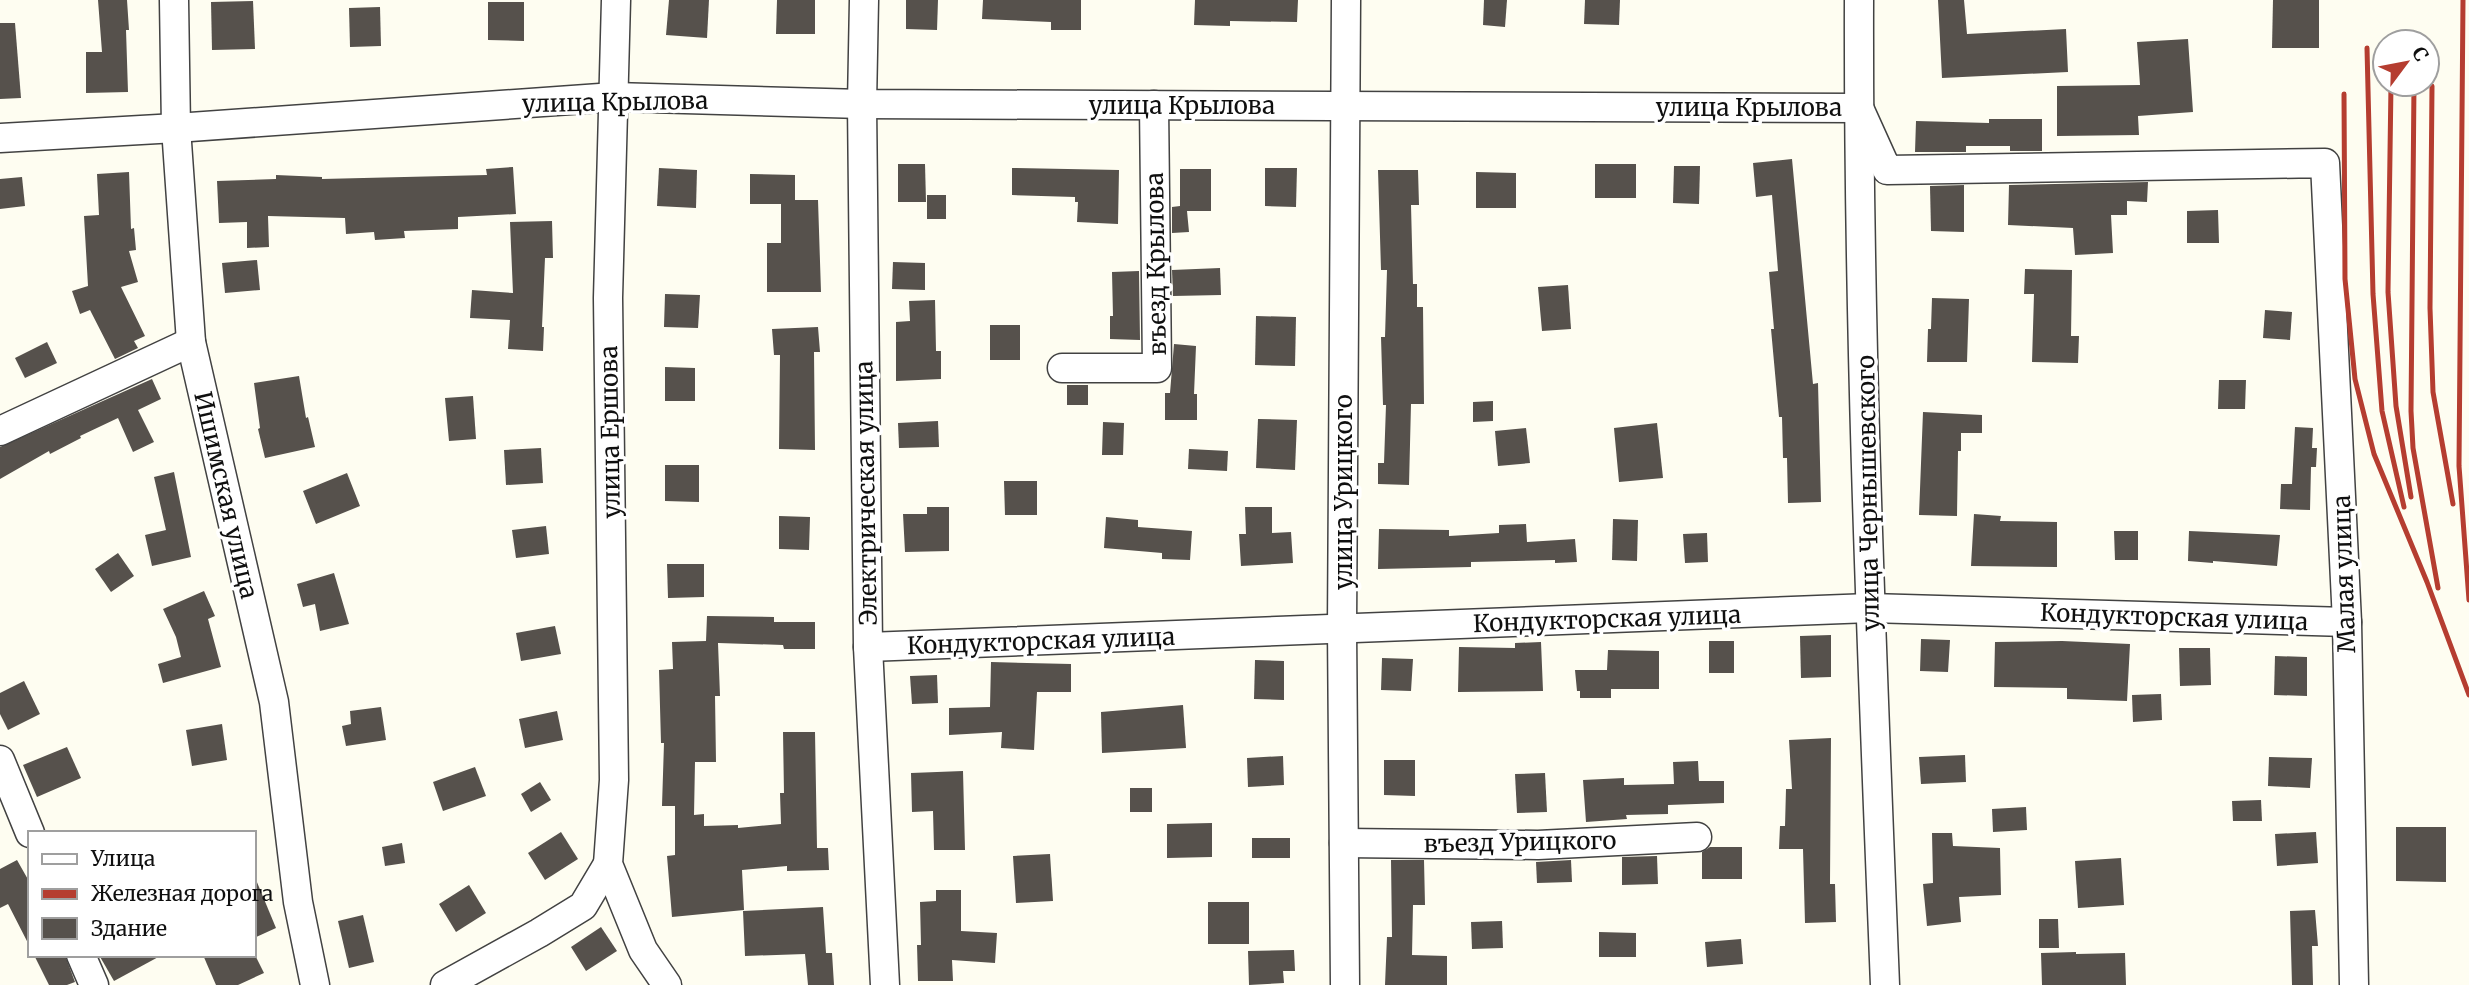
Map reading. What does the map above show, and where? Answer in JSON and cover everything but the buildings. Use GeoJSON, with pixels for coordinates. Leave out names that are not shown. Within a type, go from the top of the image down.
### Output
{"type":"FeatureCollection","features":[{"type":"Feature","properties":{"kind":"street","name":"Ишимская улица"},"geometry":{"type":"LineString","coordinates":[[174,0],[176,128],[191,342],[274,702],[298,902],[315,985]]}},
{"type":"Feature","properties":{"kind":"street","name":"улица Ершова"},"geometry":{"type":"LineString","coordinates":[[608,864],[614,780],[608,298],[616,0]]}},
{"type":"Feature","properties":{"kind":"street","name":"Электрическая улица"},"geometry":{"type":"LineString","coordinates":[[864,0],[862,104],[868,647],[885,985]]}},
{"type":"Feature","properties":{"kind":"street","name":"улица Урицкого"},"geometry":{"type":"LineString","coordinates":[[1345,985],[1342,629],[1346,0]]}},
{"type":"Feature","properties":{"kind":"street","name":"улица Чернышевского"},"geometry":{"type":"LineString","coordinates":[[1859,0],[1858,108],[1870,608],[1885,985]]}},
{"type":"Feature","properties":{"kind":"street","name":"улица Крылова"},"geometry":{"type":"LineString","coordinates":[[0,138],[614,97],[862,104],[1858,108],[1887,170],[2325,163]]}},
{"type":"Feature","properties":{"kind":"street","name":"въезд Крылова"},"geometry":{"type":"LineString","coordinates":[[1062,368],[1157,368],[1154,105]]}},
{"type":"Feature","properties":{"kind":"street","name":"Малая улица"},"geometry":{"type":"LineString","coordinates":[[2325,163],[2347,622],[2354,985]]}},
{"type":"Feature","properties":{"kind":"street"},"geometry":{"type":"LineString","coordinates":[[0,431],[191,342]]}},
{"type":"Feature","properties":{"kind":"street","name":"Кондукторская улица"},"geometry":{"type":"LineString","coordinates":[[868,647],[1870,608],[2347,622]]}},
{"type":"Feature","properties":{"kind":"street"},"geometry":{"type":"LineString","coordinates":[[0,760],[29,831]]}},
{"type":"Feature","properties":{"kind":"street","name":"въезд Урицкого"},"geometry":{"type":"LineString","coordinates":[[1344,843],[1538,845],[1697,837]]}},
{"type":"Feature","properties":{"kind":"street"},"geometry":{"type":"LineString","coordinates":[[445,985],[540,933],[583,905],[608,864]]}},
{"type":"Feature","properties":{"kind":"street"},"geometry":{"type":"LineString","coordinates":[[608,864],[643,950],[667,985]]}},
{"type":"Feature","properties":{"kind":"street"},"geometry":{"type":"LineString","coordinates":[[82,957],[94,985]]}},
{"type":"Feature","properties":{"kind":"railway"},"geometry":{"type":"LineString","coordinates":[[2463,0],[2459,466],[2469,600]]}},
{"type":"Feature","properties":{"kind":"railway"},"geometry":{"type":"LineString","coordinates":[[2367,48],[2373,294],[2382,411],[2404,507]]}},
{"type":"Feature","properties":{"kind":"railway"},"geometry":{"type":"LineString","coordinates":[[2344,94],[2345,279],[2355,379],[2374,454],[2427,582],[2469,695]]}},
{"type":"Feature","properties":{"kind":"railway"},"geometry":{"type":"LineString","coordinates":[[2391,98],[2388,292],[2396,406],[2411,497]]}},
{"type":"Feature","properties":{"kind":"railway"},"geometry":{"type":"LineString","coordinates":[[2414,98],[2411,411],[2413,448],[2438,588]]}},
{"type":"Feature","properties":{"kind":"railway"},"geometry":{"type":"LineString","coordinates":[[2432,98],[2430,308],[2433,392],[2453,504]]}}]}
